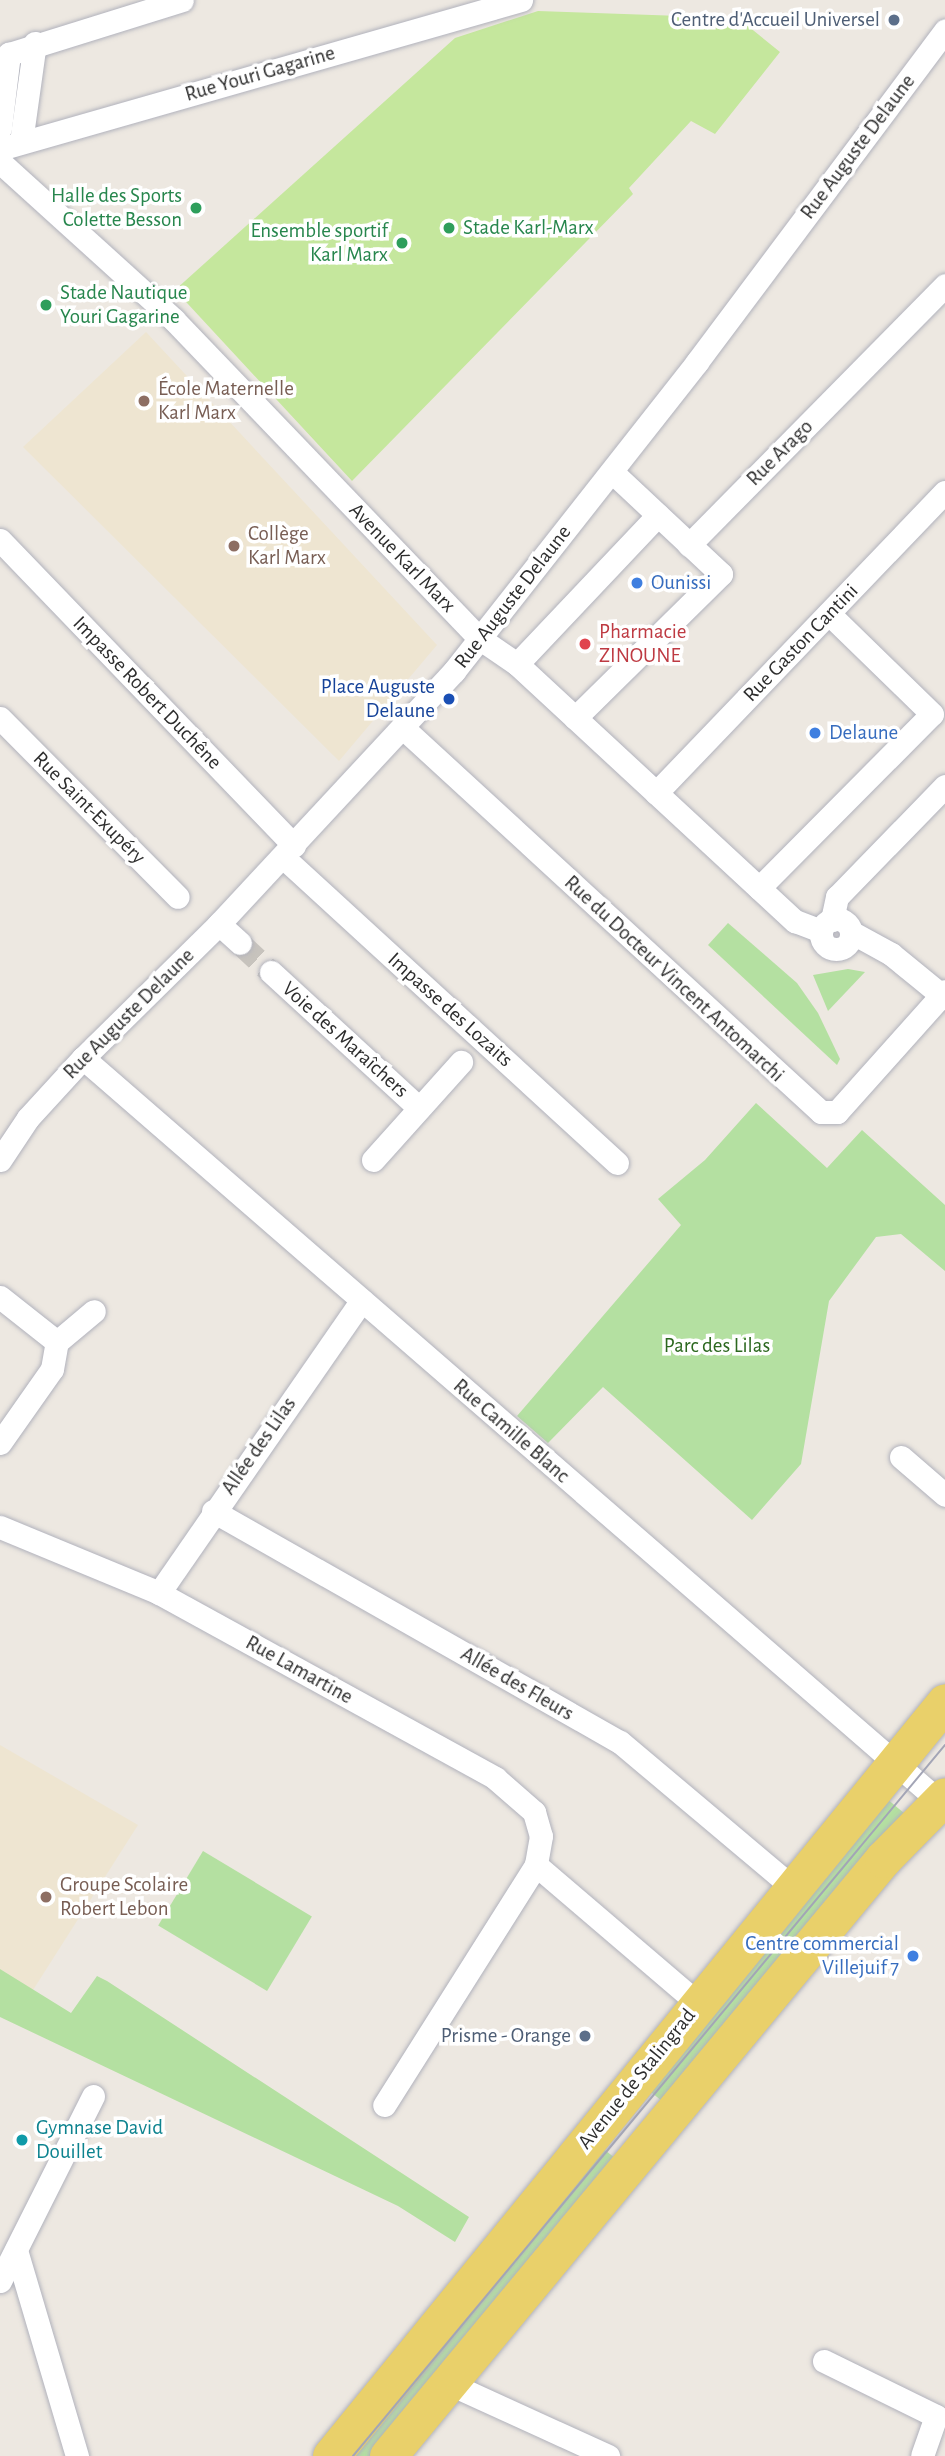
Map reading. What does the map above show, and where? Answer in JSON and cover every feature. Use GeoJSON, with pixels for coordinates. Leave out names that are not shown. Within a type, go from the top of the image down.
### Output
{"type":"FeatureCollection","features":[{"type":"Feature","properties":{"kind":"main road","name":"Avenue de Stalingrad"},"geometry":{"type":"LineString","coordinates":[[331,2456],[699,2004],[796,1890],[945,1702]]}},
{"type":"Feature","properties":{"kind":"main road"},"geometry":{"type":"LineString","coordinates":[[388,2456],[883,1859],[942,1799]]}},
{"type":"Feature","properties":{"kind":"street"},"geometry":{"type":"LineString","coordinates":[[0,128],[5,50],[182,0]]}},
{"type":"Feature","properties":{"kind":"street","name":"Rue Youri Gagarine"},"geometry":{"type":"LineString","coordinates":[[10,146],[521,0]]}},
{"type":"Feature","properties":{"kind":"street","name":"Rue Auguste Delaune"},"geometry":{"type":"LineString","coordinates":[[0,1160],[28,1118],[83,1058],[289,851],[479,638],[612,472],[945,30]]}},
{"type":"Feature","properties":{"kind":"street"},"geometry":{"type":"LineString","coordinates":[[10,146],[35,43]]}},
{"type":"Feature","properties":{"kind":"street","name":"Avenue Karl Marx"},"geometry":{"type":"LineString","coordinates":[[0,162],[174,320],[479,638],[517,664],[795,921],[827,925],[825,945],[838,950],[851,932],[944,995]]}},
{"type":"Feature","properties":{"kind":"street","name":"Rue Arago"},"geometry":{"type":"LineString","coordinates":[[689,545],[945,285]]}},
{"type":"Feature","properties":{"kind":"street"},"geometry":{"type":"LineString","coordinates":[[575,718],[721,575],[612,472]]}},
{"type":"Feature","properties":{"kind":"street","name":"Rue Gaston Cantini"},"geometry":{"type":"LineString","coordinates":[[656,793],[945,492]]}},
{"type":"Feature","properties":{"kind":"street"},"geometry":{"type":"LineString","coordinates":[[517,664],[658,515]]}},
{"type":"Feature","properties":{"kind":"street","name":"Impasse Robert Duchêne"},"geometry":{"type":"LineString","coordinates":[[0,540],[289,851]]}},
{"type":"Feature","properties":{"kind":"street"},"geometry":{"type":"LineString","coordinates":[[759,888],[932,714],[829,614]]}},
{"type":"Feature","properties":{"kind":"street","name":"Rue Saint-Exupéry"},"geometry":{"type":"LineString","coordinates":[[0,718],[178,897]]}},
{"type":"Feature","properties":{"kind":"street","name":"Rue du Docteur Vincent Antomarchi"},"geometry":{"type":"LineString","coordinates":[[402,727],[821,1112],[837,1112],[944,995]]}},
{"type":"Feature","properties":{"kind":"street"},"geometry":{"type":"LineString","coordinates":[[827,925],[836,897],[945,786]]}},
{"type":"Feature","properties":{"kind":"street","name":"Impasse des Lozaits"},"geometry":{"type":"LineString","coordinates":[[289,851],[617,1163]]}},
{"type":"Feature","properties":{"kind":"street"},"geometry":{"type":"LineString","coordinates":[[219,924],[240,943]]}},
{"type":"Feature","properties":{"kind":"street","name":"Voie des Maraîchers"},"geometry":{"type":"LineString","coordinates":[[271,972],[419,1108]]}},
{"type":"Feature","properties":{"kind":"street","name":"Rue Camille Blanc"},"geometry":{"type":"LineString","coordinates":[[83,1058],[895,1765],[942,1799]]}},
{"type":"Feature","properties":{"kind":"street","name":"Voie des Maraîchers"},"geometry":{"type":"LineString","coordinates":[[373,1160],[461,1062]]}},
{"type":"Feature","properties":{"kind":"street","name":"Rue Auguste Delaune"},"geometry":{"type":"LineString","coordinates":[[0,1132],[28,1118]]}},
{"type":"Feature","properties":{"kind":"street"},"geometry":{"type":"LineString","coordinates":[[0,1297],[57,1342]]}},
{"type":"Feature","properties":{"kind":"street","name":"Allée des Lilas"},"geometry":{"type":"LineString","coordinates":[[159,1593],[213,1511],[362,1300]]}},
{"type":"Feature","properties":{"kind":"street"},"geometry":{"type":"LineString","coordinates":[[0,1443],[52,1370],[57,1342],[94,1311]]}},
{"type":"Feature","properties":{"kind":"street"},"geometry":{"type":"LineString","coordinates":[[901,1457],[945,1495]]}},
{"type":"Feature","properties":{"kind":"street","name":"Allée des Fleurs"},"geometry":{"type":"LineString","coordinates":[[213,1511],[620,1742],[796,1890]]}},
{"type":"Feature","properties":{"kind":"street","name":"Rue Lamartine"},"geometry":{"type":"LineString","coordinates":[[0,1527],[159,1593],[514,1789],[539,1824],[536,1865],[384,2105]]}},
{"type":"Feature","properties":{"kind":"street"},"geometry":{"type":"LineString","coordinates":[[536,1865],[699,2004]]}},
{"type":"Feature","properties":{"kind":"street"},"geometry":{"type":"LineString","coordinates":[[0,2280],[93,2096]]}},
{"type":"Feature","properties":{"kind":"street"},"geometry":{"type":"LineString","coordinates":[[16,2249],[77,2456]]}},
{"type":"Feature","properties":{"kind":"street"},"geometry":{"type":"LineString","coordinates":[[824,2361],[936,2416],[922,2456]]}},
{"type":"Feature","properties":{"kind":"street"},"geometry":{"type":"LineString","coordinates":[[448,2383],[608,2456]]}},
{"type":"Feature","properties":{"kind":"shaded area","name":"Collège Karl Marx"},"geometry":{"type":"Polygon","coordinates":[[[146,332],[437,645],[339,761],[23,447],[146,332]]]}},
{"type":"Feature","properties":{"kind":"shaded area","name":"Groupe Scolaire Robert Lebon"},"geometry":{"type":"Polygon","coordinates":[[[0,1745],[138,1825],[33,1990],[0,1969],[0,1745]]]}},
{"type":"Feature","properties":{"kind":"green space","name":"Ensemble sportif Karl Marx"},"geometry":{"type":"Polygon","coordinates":[[[538,11],[738,18],[780,52],[715,134],[691,121],[629,188],[633,194],[352,481],[175,290],[455,38],[538,11]]]}},
{"type":"Feature","properties":{"kind":"green space"},"geometry":{"type":"Polygon","coordinates":[[[728,923],[797,983],[818,1013],[840,1059],[837,1065],[708,945],[728,923]]]}},
{"type":"Feature","properties":{"kind":"green space"},"geometry":{"type":"Polygon","coordinates":[[[848,969],[865,972],[828,1011],[813,975],[848,969]]]}},
{"type":"Feature","properties":{"kind":"green space","name":"Parc des Lilas"},"geometry":{"type":"Polygon","coordinates":[[[756,1103],[827,1168],[862,1130],[945,1205],[945,1271],[901,1234],[876,1237],[829,1301],[801,1464],[752,1520],[603,1387],[548,1443],[517,1416],[681,1225],[658,1199],[705,1160],[756,1103]]]}},
{"type":"Feature","properties":{"kind":"green space"},"geometry":{"type":"Polygon","coordinates":[[[886,1798],[911,1819],[667,2105],[647,2089],[886,1798]]]}},
{"type":"Feature","properties":{"kind":"green space"},"geometry":{"type":"Polygon","coordinates":[[[203,1851],[312,1916],[267,1991],[158,1926],[203,1851]]]}},
{"type":"Feature","properties":{"kind":"green space"},"geometry":{"type":"Polygon","coordinates":[[[0,1969],[71,2013],[97,1976],[107,1981],[469,2217],[455,2242],[398,2206],[0,2017],[0,1969]]]}},
{"type":"Feature","properties":{"kind":"green space"},"geometry":{"type":"Polygon","coordinates":[[[596,2143],[620,2162],[376,2456],[343,2456],[596,2143]]]}},
{"type":"Feature","properties":{"kind":"tunnel"},"geometry":{"type":"LineString","coordinates":[[240,943],[271,972]]}},
{"type":"Feature","properties":{"kind":"tram line"},"geometry":{"type":"LineString","coordinates":[[353,2456],[945,1745]]}},
{"type":"Feature","properties":{"kind":"place","name":"Centre d'Accueil Universel"},"geometry":{"type":"Point","coordinates":[894,20]}},
{"type":"Feature","properties":{"kind":"place","name":"Halle des Sports Colette Besson"},"geometry":{"type":"Point","coordinates":[196,208]}},
{"type":"Feature","properties":{"kind":"place","name":"Stade Karl-Marx"},"geometry":{"type":"Point","coordinates":[449,228]}},
{"type":"Feature","properties":{"kind":"place","name":"Ensemble sportif Karl Marx"},"geometry":{"type":"Point","coordinates":[402,243]}},
{"type":"Feature","properties":{"kind":"place","name":"Stade Nautique Youri Gagarine"},"geometry":{"type":"Point","coordinates":[46,305]}},
{"type":"Feature","properties":{"kind":"place","name":"École Maternelle Karl Marx"},"geometry":{"type":"Point","coordinates":[144,401]}},
{"type":"Feature","properties":{"kind":"place","name":"Collège Karl Marx"},"geometry":{"type":"Point","coordinates":[234,546]}},
{"type":"Feature","properties":{"kind":"place","name":"Ounissi"},"geometry":{"type":"Point","coordinates":[637,583]}},
{"type":"Feature","properties":{"kind":"place","name":"Pharmacie ZINOUNE"},"geometry":{"type":"Point","coordinates":[585,644]}},
{"type":"Feature","properties":{"kind":"place","name":"Place Auguste Delaune"},"geometry":{"type":"Point","coordinates":[449,699]}},
{"type":"Feature","properties":{"kind":"place","name":"Delaune"},"geometry":{"type":"Point","coordinates":[815,733]}},
{"type":"Feature","properties":{"kind":"place","name":"Groupe Scolaire Robert Lebon"},"geometry":{"type":"Point","coordinates":[46,1897]}},
{"type":"Feature","properties":{"kind":"place","name":"Centre commercial Villejuif 7"},"geometry":{"type":"Point","coordinates":[913,1956]}},
{"type":"Feature","properties":{"kind":"place","name":"Prisme - Orange"},"geometry":{"type":"Point","coordinates":[585,2036]}},
{"type":"Feature","properties":{"kind":"place","name":"Gymnase David Douillet"},"geometry":{"type":"Point","coordinates":[22,2140]}}]}
